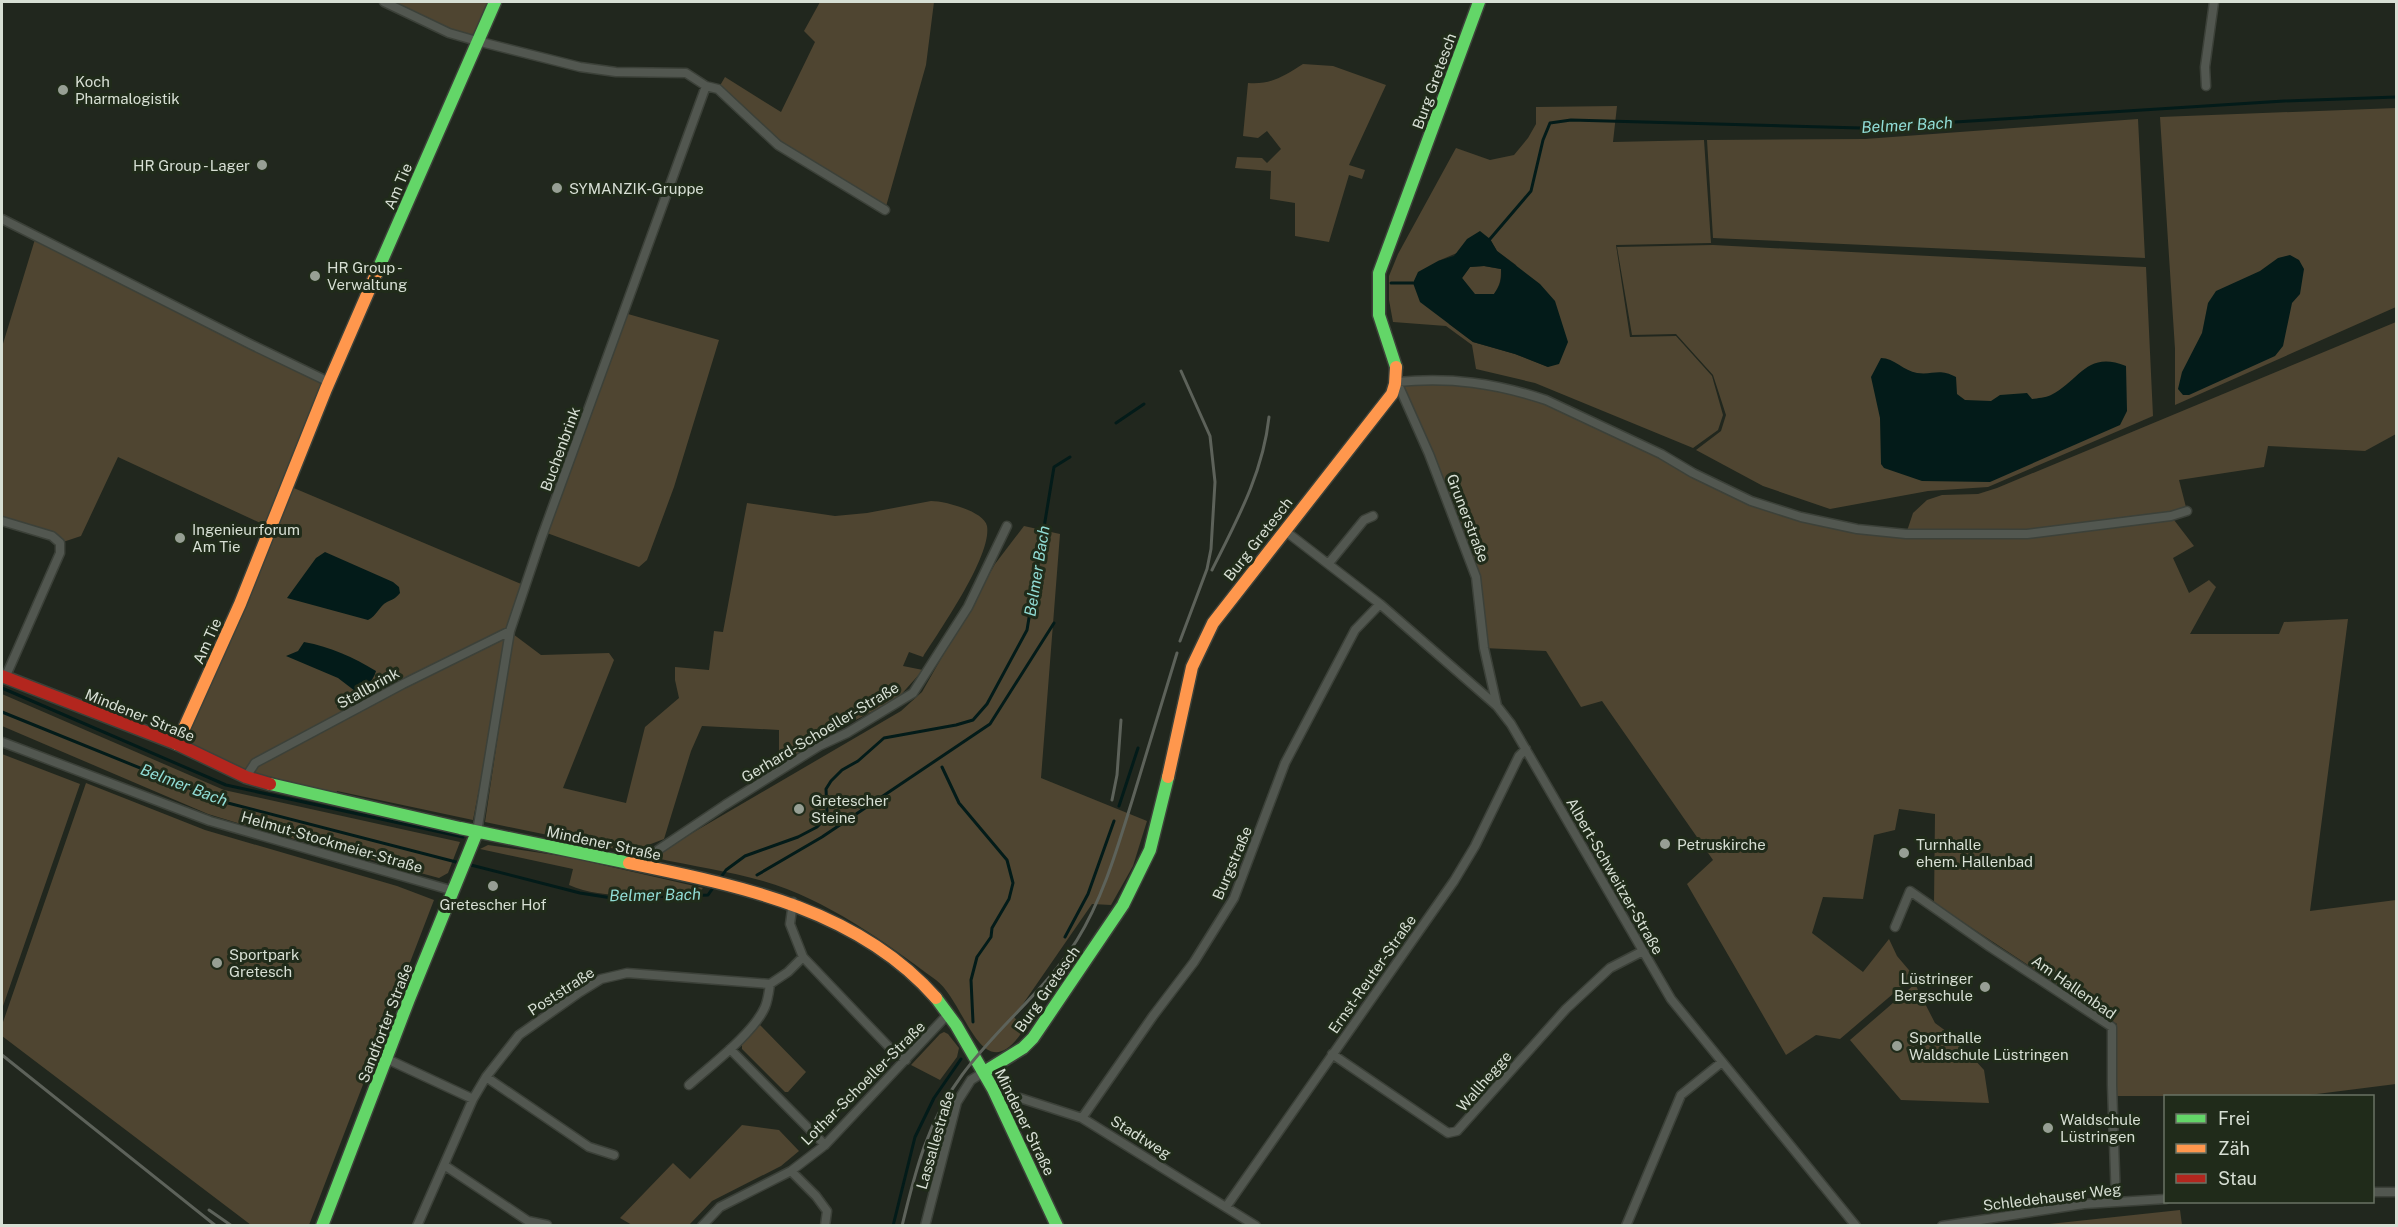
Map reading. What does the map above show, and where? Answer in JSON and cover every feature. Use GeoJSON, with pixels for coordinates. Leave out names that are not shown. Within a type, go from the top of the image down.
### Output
{"type":"FeatureCollection","features":[{"type":"Feature","properties":{"kind":"street"},"geometry":{"type":"LineString","coordinates":[[384,2],[449,33],[580,67],[616,72],[686,73],[706,86],[718,89],[778,145],[885,210]]}},
{"type":"Feature","properties":{"kind":"street","name":"Am Tie"},"geometry":{"type":"LineString","coordinates":[[177,744],[284,499],[329,382],[495,2]]}},
{"type":"Feature","properties":{"kind":"street","name":"Burg Gretesch"},"geometry":{"type":"LineString","coordinates":[[984,1072],[1023,1048],[1033,1038],[1123,905],[1147,857],[1157,827],[1196,655],[1213,623],[1392,394],[1397,382],[1397,366],[1380,323],[1377,298],[1379,273],[1479,2]]}},
{"type":"Feature","properties":{"kind":"street"},"geometry":{"type":"LineString","coordinates":[[2206,86],[2205,67],[2214,2]]}},
{"type":"Feature","properties":{"kind":"street","name":"Buchenbrink"},"geometry":{"type":"LineString","coordinates":[[477,832],[510,631],[706,86]]}},
{"type":"Feature","properties":{"kind":"street"},"geometry":{"type":"LineString","coordinates":[[2,219],[329,382]]}},
{"type":"Feature","properties":{"kind":"street"},"geometry":{"type":"LineString","coordinates":[[1397,382],[1432,379],[1479,382],[1529,394],[1661,454],[1693,473],[1751,501],[1801,517],[1857,530],[1906,534],[2027,534],[2171,516],[2187,511]]}},
{"type":"Feature","properties":{"kind":"street","name":"Grunerstraße"},"geometry":{"type":"LineString","coordinates":[[1397,382],[1429,454],[1476,577],[1484,648],[1497,706]]}},
{"type":"Feature","properties":{"kind":"street"},"geometry":{"type":"LineString","coordinates":[[1329,563],[1364,520],[1373,516]]}},
{"type":"Feature","properties":{"kind":"street"},"geometry":{"type":"LineString","coordinates":[[2,520],[52,536],[60,543],[60,553],[3,677]]}},
{"type":"Feature","properties":{"kind":"street","name":"Gerhard-Schoeller-Straße"},"geometry":{"type":"LineString","coordinates":[[646,867],[650,856],[725,804],[819,746],[847,733],[913,693],[968,607],[1007,526]]}},
{"type":"Feature","properties":{"kind":"street","name":"Albert-Schweitzer-Straße"},"geometry":{"type":"LineString","coordinates":[[1284,530],[1380,604],[1497,706],[1526,749],[1671,999],[1856,1226]]}},
{"type":"Feature","properties":{"kind":"street","name":"Burgstraße"},"geometry":{"type":"LineString","coordinates":[[1082,1118],[1153,1016],[1194,962],[1234,898],[1285,763],[1355,630],[1380,604]]}},
{"type":"Feature","properties":{"kind":"street","name":"Stallbrink"},"geometry":{"type":"LineString","coordinates":[[246,777],[255,763],[403,684],[510,631]]}},
{"type":"Feature","properties":{"kind":"street","name":"Mindener Straße"},"geometry":{"type":"LineString","coordinates":[[3,677],[177,744],[246,777],[284,788],[477,832],[742,888],[793,902],[831,919],[876,946],[912,973],[949,1013],[1002,1102],[1057,1226]]}},
{"type":"Feature","properties":{"kind":"street","name":"Helmut-Stockmeier-Straße"},"geometry":{"type":"LineString","coordinates":[[2,742],[210,822],[454,891]]}},
{"type":"Feature","properties":{"kind":"street","name":"Ernst-Reuter-Straße"},"geometry":{"type":"LineString","coordinates":[[1226,1207],[1454,881],[1475,846],[1519,756],[1526,749]]}},
{"type":"Feature","properties":{"kind":"street","name":"Sandforter Straße"},"geometry":{"type":"LineString","coordinates":[[322,1226],[409,999],[477,832]]}},
{"type":"Feature","properties":{"kind":"street","name":"Am Hallenbad"},"geometry":{"type":"LineString","coordinates":[[1895,927],[1910,891],[2112,1028],[2116,1202]]}},
{"type":"Feature","properties":{"kind":"street"},"geometry":{"type":"LineString","coordinates":[[793,902],[790,924],[804,957],[877,1035],[906,1060]]}},
{"type":"Feature","properties":{"kind":"street","name":"Wallhegge"},"geometry":{"type":"LineString","coordinates":[[1332,1054],[1448,1133],[1457,1131],[1566,1009],[1610,968],[1643,951]]}},
{"type":"Feature","properties":{"kind":"street"},"geometry":{"type":"LineString","coordinates":[[689,1085],[730,1049],[758,1019],[766,1006],[770,984],[804,957]]}},
{"type":"Feature","properties":{"kind":"street","name":"Poststraße"},"geometry":{"type":"LineString","coordinates":[[417,1226],[473,1099],[486,1077],[519,1035],[602,979],[627,973],[770,984]]}},
{"type":"Feature","properties":{"kind":"street","name":"Lothar-Schoeller-Straße"},"geometry":{"type":"LineString","coordinates":[[702,1226],[720,1207],[791,1171],[825,1145],[949,1013]]}},
{"type":"Feature","properties":{"kind":"street"},"geometry":{"type":"LineString","coordinates":[[730,1049],[825,1145]]}},
{"type":"Feature","properties":{"kind":"street"},"geometry":{"type":"LineString","coordinates":[[387,1059],[473,1099]]}},
{"type":"Feature","properties":{"kind":"street"},"geometry":{"type":"LineString","coordinates":[[1626,1226],[1681,1095],[1722,1062]]}},
{"type":"Feature","properties":{"kind":"street","name":"Lassallestraße"},"geometry":{"type":"LineString","coordinates":[[925,1226],[957,1102],[971,1080],[984,1072]]}},
{"type":"Feature","properties":{"kind":"street"},"geometry":{"type":"LineString","coordinates":[[486,1077],[589,1147],[614,1155]]}},
{"type":"Feature","properties":{"kind":"street","name":"Stadtweg"},"geometry":{"type":"LineString","coordinates":[[1002,1102],[1020,1098],[1082,1118],[1256,1226]]}},
{"type":"Feature","properties":{"kind":"street"},"geometry":{"type":"LineString","coordinates":[[444,1165],[528,1221],[547,1226]]}},
{"type":"Feature","properties":{"kind":"street"},"geometry":{"type":"LineString","coordinates":[[791,1171],[816,1196],[827,1211],[825,1226]]}},
{"type":"Feature","properties":{"kind":"street"},"geometry":{"type":"LineString","coordinates":[[2374,1192],[2397,1192]]}},
{"type":"Feature","properties":{"kind":"street","name":"Schledehauser Weg"},"geometry":{"type":"LineString","coordinates":[[1942,1226],[2008,1214],[2164,1199]]}},
{"type":"Feature","properties":{"kind":"shaded area"},"geometry":{"type":"Polygon","coordinates":[[[384,2],[495,2],[477,41],[384,2]]]}},
{"type":"Feature","properties":{"kind":"shaded area"},"geometry":{"type":"Polygon","coordinates":[[[820,2],[934,2],[926,65],[885,210],[778,145],[718,89],[725,77],[781,112],[815,42],[804,31],[820,2]]]}},
{"type":"Feature","properties":{"kind":"shaded area"},"geometry":{"type":"Polygon","coordinates":[[[1303,64],[1333,66],[1386,85],[1349,165],[1365,170],[1362,179],[1349,175],[1329,242],[1295,236],[1295,203],[1270,199],[1271,171],[1235,168],[1237,157],[1262,158],[1267,163],[1281,149],[1267,131],[1258,138],[1243,136],[1248,83],[1270,81],[1303,64]]]}},
{"type":"Feature","properties":{"kind":"shaded area"},"geometry":{"type":"Polygon","coordinates":[[[1617,106],[1613,142],[1704,140],[1711,243],[1616,245],[1630,337],[1676,336],[1712,376],[1723,415],[1718,430],[1693,448],[1535,383],[1476,369],[1472,345],[1446,326],[1393,322],[1389,300],[1389,276],[1398,254],[1456,148],[1490,160],[1514,155],[1536,124],[1536,107],[1617,106]],[[1490,239],[1438,261],[1449,324],[1473,342],[1515,354],[1548,367],[1516,265],[1497,251],[1490,239]]]}},
{"type":"Feature","properties":{"kind":"shaded area"},"geometry":{"type":"Polygon","coordinates":[[[2396,108],[2396,307],[2175,405],[2175,349],[2160,117],[2396,108]]]}},
{"type":"Feature","properties":{"kind":"shaded area"},"geometry":{"type":"Polygon","coordinates":[[[2138,119],[2145,258],[1713,238],[1707,140],[1865,139],[2138,119]]]}},
{"type":"Feature","properties":{"kind":"shaded area"},"geometry":{"type":"Polygon","coordinates":[[[36,236],[329,382],[289,486],[526,586],[510,631],[473,820],[337,791],[334,800],[284,788],[177,744],[271,528],[118,457],[81,536],[60,543],[2,521],[2,347],[36,236]]]}},
{"type":"Feature","properties":{"kind":"shaded area"},"geometry":{"type":"Polygon","coordinates":[[[1713,245],[2146,267],[2153,416],[1988,487],[1928,491],[1830,509],[1763,486],[1696,450],[1721,431],[1726,415],[1713,375],[1676,334],[1632,335],[1617,247],[1713,245]]]}},
{"type":"Feature","properties":{"kind":"shaded area"},"geometry":{"type":"Polygon","coordinates":[[[1484,266],[1501,269],[1499,285],[1494,294],[1474,294],[1462,278],[1470,267],[1484,266]]]}},
{"type":"Feature","properties":{"kind":"shaded area"},"geometry":{"type":"Polygon","coordinates":[[[628,314],[719,340],[674,487],[647,560],[639,567],[547,533],[628,314]]]}},
{"type":"Feature","properties":{"kind":"shaded area"},"geometry":{"type":"Polygon","coordinates":[[[2396,322],[2396,434],[2365,451],[2268,446],[2264,467],[2179,480],[2187,511],[2171,516],[2194,546],[2173,558],[2189,593],[2209,580],[2216,587],[2190,634],[2279,634],[2284,622],[2348,619],[2310,911],[2396,900],[2396,1084],[2309,1095],[2112,1096],[2117,1024],[1934,903],[1935,814],[1899,809],[1895,830],[1874,835],[1863,899],[1823,897],[1812,933],[1863,972],[1889,939],[1897,956],[1914,976],[1840,1039],[1816,1035],[1786,1055],[1687,884],[1713,860],[1602,701],[1581,707],[1546,651],[1484,648],[1476,577],[1397,382],[1432,379],[1529,394],[1693,473],[1801,517],[1906,534],[1913,513],[1927,500],[1942,495],[1978,494],[2396,322]]]}},
{"type":"Feature","properties":{"kind":"shaded area"},"geometry":{"type":"Polygon","coordinates":[[[931,501],[954,505],[979,516],[987,526],[986,539],[982,555],[963,593],[923,657],[909,652],[903,666],[923,670],[898,698],[825,736],[779,767],[779,730],[702,726],[691,751],[664,839],[630,852],[485,822],[513,634],[541,655],[609,653],[614,660],[563,788],[626,803],[645,727],[679,698],[675,667],[709,670],[714,631],[723,632],[747,503],[835,516],[867,513],[931,501]]]}},
{"type":"Feature","properties":{"kind":"shaded area"},"geometry":{"type":"Polygon","coordinates":[[[1024,526],[1060,534],[1041,778],[1147,821],[1133,866],[1111,905],[1092,904],[1014,1017],[1024,1029],[1009,1047],[997,1052],[986,1048],[975,1038],[947,991],[936,980],[832,910],[787,889],[763,881],[656,858],[658,853],[901,711],[922,692],[995,564],[1024,526]]]}},
{"type":"Feature","properties":{"kind":"shaded area"},"geometry":{"type":"Polygon","coordinates":[[[2,694],[224,790],[460,842],[448,873],[439,878],[208,814],[2,726],[2,694]]]}},
{"type":"Feature","properties":{"kind":"shaded area"},"geometry":{"type":"Polygon","coordinates":[[[2,754],[80,784],[2,1009],[2,754]]]}},
{"type":"Feature","properties":{"kind":"shaded area","name":"Sportpark Gretesch"},"geometry":{"type":"Polygon","coordinates":[[[86,783],[205,830],[397,886],[434,900],[309,1225],[251,1225],[2,1036],[2,1025],[86,783]]]}},
{"type":"Feature","properties":{"kind":"shaded area"},"geometry":{"type":"Polygon","coordinates":[[[488,845],[568,857],[703,888],[700,891],[633,895],[584,890],[569,885],[573,869],[480,849],[488,845]]]}},
{"type":"Feature","properties":{"kind":"shaded area"},"geometry":{"type":"Polygon","coordinates":[[[1915,984],[1935,1023],[1954,1037],[1984,1070],[1989,1103],[1901,1100],[1850,1040],[1915,984]]]}},
{"type":"Feature","properties":{"kind":"shaded area"},"geometry":{"type":"Polygon","coordinates":[[[760,1025],[806,1072],[788,1092],[785,1092],[742,1049],[742,1044],[760,1025]]]}},
{"type":"Feature","properties":{"kind":"shaded area"},"geometry":{"type":"Polygon","coordinates":[[[944,1032],[959,1048],[957,1057],[940,1080],[911,1065],[944,1032]]]}},
{"type":"Feature","properties":{"kind":"shaded area"},"geometry":{"type":"Polygon","coordinates":[[[742,1125],[779,1130],[799,1151],[781,1166],[712,1201],[689,1225],[632,1225],[620,1218],[673,1163],[690,1179],[742,1125]]]}},
{"type":"Feature","properties":{"kind":"shaded area"},"geometry":{"type":"Polygon","coordinates":[[[2180,1210],[2182,1225],[2040,1225],[2180,1210]]]}},
{"type":"Feature","properties":{"kind":"water"},"geometry":{"type":"Polygon","coordinates":[[[1480,231],[1490,239],[1497,251],[1540,284],[1555,301],[1568,342],[1559,364],[1548,367],[1515,354],[1473,342],[1420,302],[1413,283],[1418,272],[1438,261],[1454,256],[1467,239],[1480,231]],[[1484,266],[1470,267],[1462,278],[1475,294],[1494,294],[1500,283],[1501,269],[1484,266]]]}},
{"type":"Feature","properties":{"kind":"water"},"geometry":{"type":"Polygon","coordinates":[[[2290,255],[2299,260],[2304,269],[2300,294],[2292,303],[2283,346],[2275,356],[2189,395],[2183,395],[2178,389],[2182,372],[2202,333],[2208,303],[2216,291],[2260,271],[2278,258],[2290,255]]]}},
{"type":"Feature","properties":{"kind":"water"},"geometry":{"type":"Polygon","coordinates":[[[1881,358],[1917,373],[1950,374],[1956,377],[1957,394],[1965,400],[1991,401],[2000,395],[2027,393],[2032,399],[2046,397],[2061,389],[2093,364],[2113,362],[2126,366],[2127,411],[2120,425],[1990,482],[1922,481],[1884,468],[1881,464],[1880,418],[1871,377],[1881,358]]]}},
{"type":"Feature","properties":{"kind":"water"},"geometry":{"type":"Polygon","coordinates":[[[325,552],[393,582],[399,587],[400,593],[384,604],[368,620],[287,598],[316,558],[325,552]]]}},
{"type":"Feature","properties":{"kind":"water"},"geometry":{"type":"Polygon","coordinates":[[[304,642],[350,657],[376,671],[375,675],[366,686],[355,691],[338,678],[286,656],[298,651],[304,642]]]}},
{"type":"Feature","properties":{"kind":"waterway","name":"Belmer Bach"},"geometry":{"type":"LineString","coordinates":[[1490,239],[1531,191],[1543,140],[1550,123],[1571,120],[1861,128],[2284,101],[2396,97]]}},
{"type":"Feature","properties":{"kind":"waterway","name":"Belmer Bach"},"geometry":{"type":"LineString","coordinates":[[1391,283],[1413,283]]}},
{"type":"Feature","properties":{"kind":"waterway","name":"Belmer Bach"},"geometry":{"type":"LineString","coordinates":[[1116,423],[1144,404]]}},
{"type":"Feature","properties":{"kind":"waterway","name":"Belmer Bach"},"geometry":{"type":"LineString","coordinates":[[719,880],[726,870],[745,856],[798,837],[817,827],[824,820],[827,811],[826,789],[831,781],[884,738],[973,720],[987,704],[1027,630],[1054,467],[1070,457]]}},
{"type":"Feature","properties":{"kind":"waterway"},"geometry":{"type":"LineString","coordinates":[[757,875],[822,837],[990,724],[1054,623]]}},
{"type":"Feature","properties":{"kind":"waterway"},"geometry":{"type":"LineString","coordinates":[[2,688],[226,785],[463,837]]}},
{"type":"Feature","properties":{"kind":"waterway","name":"Belmer Bach"},"geometry":{"type":"LineString","coordinates":[[2,712],[224,802],[460,863]]}},
{"type":"Feature","properties":{"kind":"waterway"},"geometry":{"type":"LineString","coordinates":[[1119,806],[1138,748]]}},
{"type":"Feature","properties":{"kind":"waterway"},"geometry":{"type":"LineString","coordinates":[[942,767],[959,803],[1007,860],[1013,883],[1009,899],[992,928],[991,937],[977,957],[971,980],[973,1022]]}},
{"type":"Feature","properties":{"kind":"waterway"},"geometry":{"type":"LineString","coordinates":[[1065,937],[1088,894],[1114,821]]}},
{"type":"Feature","properties":{"kind":"waterway","name":"Belmer Bach"},"geometry":{"type":"LineString","coordinates":[[467,864],[580,893],[612,898],[708,895],[715,885]]}},
{"type":"Feature","properties":{"kind":"waterway"},"geometry":{"type":"LineString","coordinates":[[893,1226],[915,1137],[934,1098],[961,1059]]}},
{"type":"Feature","properties":{"kind":"railway"},"geometry":{"type":"LineString","coordinates":[[1180,641],[1207,569],[1211,549],[1215,482],[1210,436],[1181,371]]}},
{"type":"Feature","properties":{"kind":"railway"},"geometry":{"type":"LineString","coordinates":[[1212,570],[1248,496],[1261,458],[1269,417]]}},
{"type":"Feature","properties":{"kind":"railway"},"geometry":{"type":"LineString","coordinates":[[902,1226],[924,1147],[950,1092],[990,1041],[1050,976],[1086,924],[1109,873],[1177,653]]}},
{"type":"Feature","properties":{"kind":"railway"},"geometry":{"type":"LineString","coordinates":[[1112,800],[1117,775],[1121,720]]}},
{"type":"Feature","properties":{"kind":"railway"},"geometry":{"type":"LineString","coordinates":[[2,1055],[216,1226]]}},
{"type":"Feature","properties":{"kind":"railway"},"geometry":{"type":"LineString","coordinates":[[209,1210],[232,1226]]}},
{"type":"Feature","properties":{"kind":"traffic: fast"},"geometry":{"type":"LineString","coordinates":[[376,274],[495,2]]}},
{"type":"Feature","properties":{"kind":"traffic: fast"},"geometry":{"type":"LineString","coordinates":[[1396,367],[1379,315],[1379,273],[1479,2]]}},
{"type":"Feature","properties":{"kind":"traffic: fast"},"geometry":{"type":"LineString","coordinates":[[984,1072],[1023,1048],[1033,1038],[1123,905],[1150,850],[1168,777]]}},
{"type":"Feature","properties":{"kind":"traffic: fast"},"geometry":{"type":"LineString","coordinates":[[270,784],[460,828],[629,863]]}},
{"type":"Feature","properties":{"kind":"traffic: fast"},"geometry":{"type":"LineString","coordinates":[[322,1226],[409,999],[477,832]]}},
{"type":"Feature","properties":{"kind":"traffic: fast"},"geometry":{"type":"LineString","coordinates":[[936,998],[956,1025],[993,1089],[1057,1226]]}},
{"type":"Feature","properties":{"kind":"traffic: slow"},"geometry":{"type":"LineString","coordinates":[[177,744],[240,604],[326,389],[376,274]]}},
{"type":"Feature","properties":{"kind":"traffic: slow"},"geometry":{"type":"LineString","coordinates":[[1168,777],[1192,667],[1213,623],[1392,394],[1396,367]]}},
{"type":"Feature","properties":{"kind":"traffic: slow"},"geometry":{"type":"LineString","coordinates":[[629,863],[754,892],[834,922],[871,943],[905,968],[936,998]]}},
{"type":"Feature","properties":{"kind":"traffic: jam"},"geometry":{"type":"LineString","coordinates":[[2,676],[177,744],[246,777],[270,784]]}},
{"type":"Feature","properties":{"kind":"place","name":"Koch Pharmalogistik"},"geometry":{"type":"Point","coordinates":[63,90]}},
{"type":"Feature","properties":{"kind":"place","name":"HR Group - Lager"},"geometry":{"type":"Point","coordinates":[262,165]}},
{"type":"Feature","properties":{"kind":"place","name":"SYMANZIK-Gruppe"},"geometry":{"type":"Point","coordinates":[557,188]}},
{"type":"Feature","properties":{"kind":"place","name":"HR Group - Verwaltung"},"geometry":{"type":"Point","coordinates":[315,276]}},
{"type":"Feature","properties":{"kind":"place","name":"Ingenieurforum Am Tie"},"geometry":{"type":"Point","coordinates":[180,538]}},
{"type":"Feature","properties":{"kind":"place","name":"Gretescher Steine"},"geometry":{"type":"Point","coordinates":[799,809]}},
{"type":"Feature","properties":{"kind":"place","name":"Petruskirche"},"geometry":{"type":"Point","coordinates":[1665,844]}},
{"type":"Feature","properties":{"kind":"place","name":"Turnhalle ehem. Hallenbad"},"geometry":{"type":"Point","coordinates":[1904,853]}},
{"type":"Feature","properties":{"kind":"place","name":"Gretescher Hof"},"geometry":{"type":"Point","coordinates":[493,886]}},
{"type":"Feature","properties":{"kind":"place","name":"Sportpark Gretesch"},"geometry":{"type":"Point","coordinates":[217,963]}},
{"type":"Feature","properties":{"kind":"place","name":"Lüstringer Bergschule"},"geometry":{"type":"Point","coordinates":[1985,987]}},
{"type":"Feature","properties":{"kind":"place","name":"Sporthalle Waldschule Lüstringen"},"geometry":{"type":"Point","coordinates":[1897,1046]}},
{"type":"Feature","properties":{"kind":"place","name":"Waldschule Lüstringen"},"geometry":{"type":"Point","coordinates":[2048,1128]}}]}
